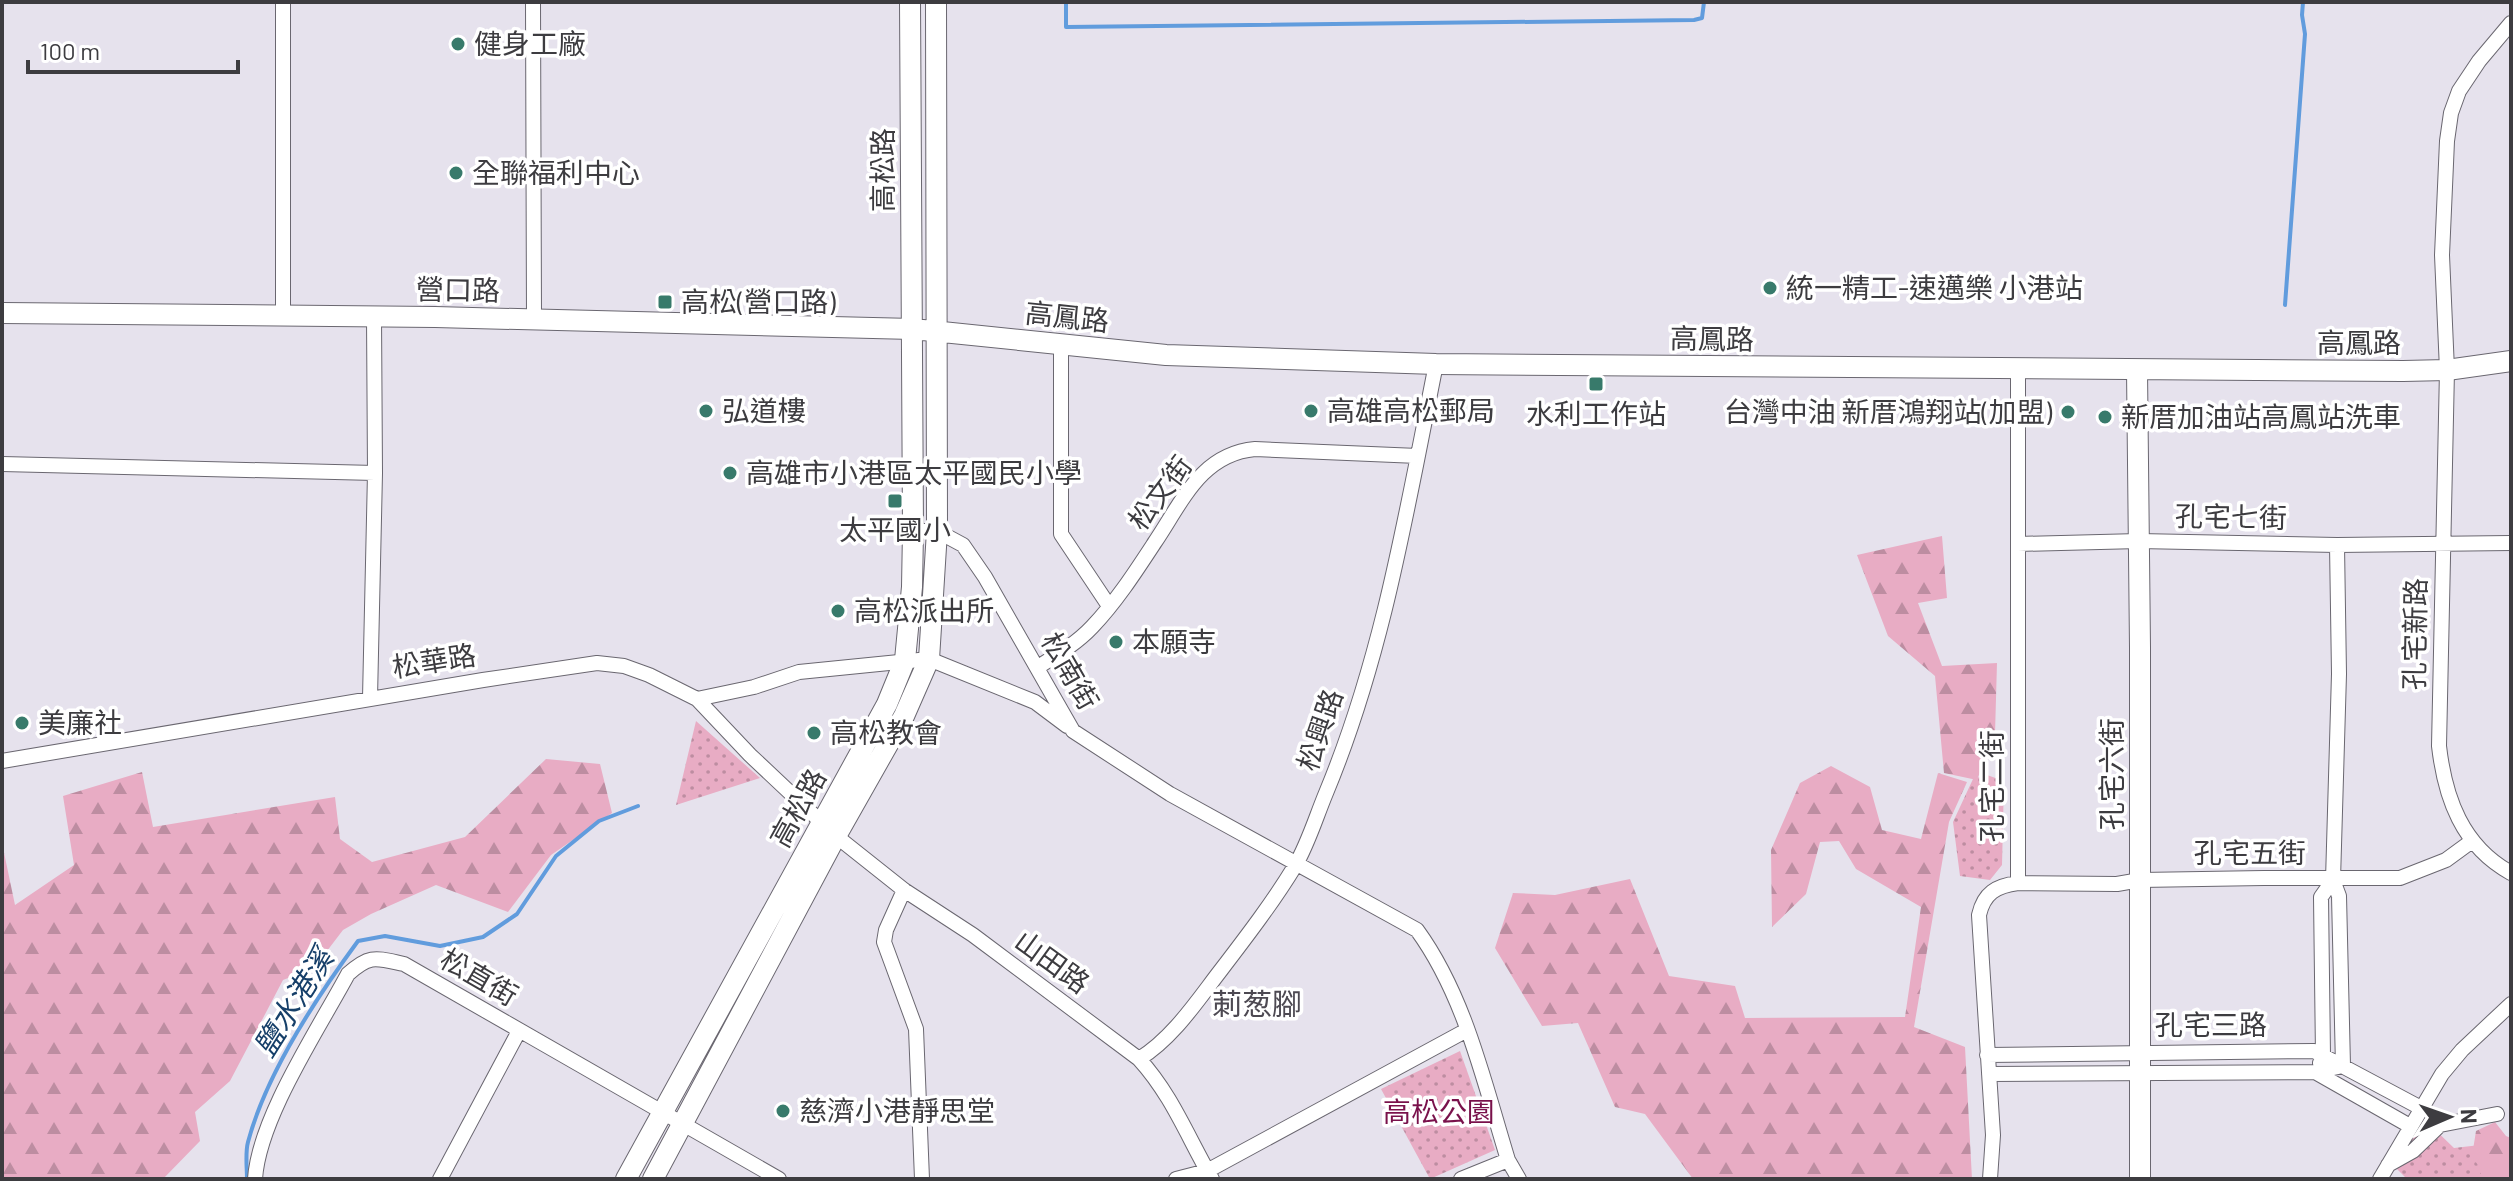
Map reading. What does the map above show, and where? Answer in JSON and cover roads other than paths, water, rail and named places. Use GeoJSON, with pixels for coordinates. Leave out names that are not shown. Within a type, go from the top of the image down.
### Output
{"type":"FeatureCollection","features":[{"type":"Feature","properties":{"kind":"street"},"geometry":{"type":"LineString","coordinates":[[283,2],[283,316]]}},
{"type":"Feature","properties":{"kind":"street"},"geometry":{"type":"LineString","coordinates":[[533,2],[534,319]]}},
{"type":"Feature","properties":{"kind":"street","name":"高松路"},"geometry":{"type":"LineString","coordinates":[[653,1179],[828,829],[905,660],[912,587],[913,531],[910,2]]}},
{"type":"Feature","properties":{"kind":"street","name":"高松路"},"geometry":{"type":"LineString","coordinates":[[626,1179],[828,829],[904,716],[929,659],[937,531],[936,2]]}},
{"type":"Feature","properties":{"kind":"street","name":"孔宅新路"},"geometry":{"type":"LineString","coordinates":[[2511,23],[2468,75],[2451,113],[2447,141],[2442,255],[2447,370],[2439,746],[2443,781],[2454,811],[2472,841],[2511,873]]}},
{"type":"Feature","properties":{"kind":"street","name":"營口路"},"geometry":{"type":"LineString","coordinates":[[2,313],[534,319],[913,329]]}},
{"type":"Feature","properties":{"kind":"street"},"geometry":{"type":"LineString","coordinates":[[370,698],[375,473],[374,317]]}},
{"type":"Feature","properties":{"kind":"street","name":"高鳳路"},"geometry":{"type":"LineString","coordinates":[[913,329],[1166,355],[1436,364],[2447,370],[2511,361]]}},
{"type":"Feature","properties":{"kind":"street"},"geometry":{"type":"LineString","coordinates":[[1061,344],[1061,534],[1109,606]]}},
{"type":"Feature","properties":{"kind":"street","name":"松興路"},"geometry":{"type":"LineString","coordinates":[[1139,1059],[1166,1039],[1211,983],[1297,863],[1341,756],[1379,635],[1399,556],[1436,364]]}},
{"type":"Feature","properties":{"kind":"street","name":"孔宅二街"},"geometry":{"type":"LineString","coordinates":[[2018,369],[2018,883]]}},
{"type":"Feature","properties":{"kind":"street","name":"孔宅六街"},"geometry":{"type":"LineString","coordinates":[[2137,370],[2140,1179]]}},
{"type":"Feature","properties":{"kind":"street","name":"松文街"},"geometry":{"type":"LineString","coordinates":[[1038,667],[1091,628],[1155,542],[1187,491],[1205,472],[1235,451],[1255,449],[1418,456]]}},
{"type":"Feature","properties":{"kind":"street"},"geometry":{"type":"LineString","coordinates":[[2,464],[375,473]]}},
{"type":"Feature","properties":{"kind":"street"},"geometry":{"type":"LineString","coordinates":[[913,531],[937,531]]}},
{"type":"Feature","properties":{"kind":"street","name":"松南街"},"geometry":{"type":"LineString","coordinates":[[937,531],[963,545],[985,577],[1073,731],[1170,794],[1417,930],[1429,947],[1467,1030],[1508,1160],[1519,1179]]}},
{"type":"Feature","properties":{"kind":"street","name":"孔宅七街"},"geometry":{"type":"LineString","coordinates":[[2018,544],[2139,541],[2337,545],[2511,543]]}},
{"type":"Feature","properties":{"kind":"street"},"geometry":{"type":"LineString","coordinates":[[2315,1072],[2343,1066],[2339,896],[2333,880],[2339,674],[2337,545]]}},
{"type":"Feature","properties":{"kind":"street"},"geometry":{"type":"LineString","coordinates":[[697,699],[754,687],[799,672],[929,659],[1035,702],[1073,731]]}},
{"type":"Feature","properties":{"kind":"street","name":"松華路"},"geometry":{"type":"LineString","coordinates":[[2,761],[597,663],[624,666],[697,699],[750,755],[828,829]]}},
{"type":"Feature","properties":{"kind":"street","name":"山田路"},"geometry":{"type":"LineString","coordinates":[[828,829],[904,890],[973,935],[1139,1059],[1158,1079],[1171,1100],[1210,1175]]}},
{"type":"Feature","properties":{"kind":"street","name":"孔宅五街"},"geometry":{"type":"LineString","coordinates":[[2018,883],[2400,878],[2446,860],[2472,841]]}},
{"type":"Feature","properties":{"kind":"street"},"geometry":{"type":"LineString","coordinates":[[2315,1072],[2323,1056],[2321,897],[2333,880]]}},
{"type":"Feature","properties":{"kind":"street"},"geometry":{"type":"LineString","coordinates":[[1990,1179],[1993,1135],[1979,915],[1983,899],[1990,892],[2018,883]]}},
{"type":"Feature","properties":{"kind":"street"},"geometry":{"type":"LineString","coordinates":[[904,890],[886,930],[884,942],[916,1029],[922,1179]]}},
{"type":"Feature","properties":{"kind":"street","name":"松直街"},"geometry":{"type":"LineString","coordinates":[[255,1179],[256,1161],[274,1110],[348,974],[363,961],[382,959],[404,964],[779,1179]]}},
{"type":"Feature","properties":{"kind":"street"},"geometry":{"type":"LineString","coordinates":[[2383,1173],[2442,1074],[2462,1050],[2511,1004]]}},
{"type":"Feature","properties":{"kind":"street"},"geometry":{"type":"LineString","coordinates":[[1176,1179],[1210,1175],[1467,1030]]}},
{"type":"Feature","properties":{"kind":"street"},"geometry":{"type":"LineString","coordinates":[[440,1179],[519,1031]]}},
{"type":"Feature","properties":{"kind":"street","name":"孔宅三路"},"geometry":{"type":"LineString","coordinates":[[1987,1055],[2314,1051],[2421,1108]]}},
{"type":"Feature","properties":{"kind":"street","name":"孔宅三路"},"geometry":{"type":"LineString","coordinates":[[1989,1074],[2315,1072],[2410,1126]]}},
{"type":"Feature","properties":{"kind":"street"},"geometry":{"type":"LineString","coordinates":[[2383,1173],[2413,1151],[2440,1125],[2497,1114]]}},
{"type":"Feature","properties":{"kind":"street"},"geometry":{"type":"LineString","coordinates":[[1461,1179],[1508,1160]]}},
{"type":"Feature","properties":{"kind":"waterway"},"geometry":{"type":"LineString","coordinates":[[1066,2],[1066,27],[1694,20],[1702,18],[1704,2]]}},
{"type":"Feature","properties":{"kind":"waterway"},"geometry":{"type":"LineString","coordinates":[[2285,305],[2305,34],[2303,2]]}},
{"type":"Feature","properties":{"kind":"waterway","name":"鹽水港溪"},"geometry":{"type":"LineString","coordinates":[[247,1179],[248,1142],[267,1090],[309,1012],[358,941],[385,936],[440,946],[483,937],[517,914],[556,856],[599,821],[638,806]]}},
{"type":"Feature","properties":{"kind":"place","name":"健身工廠"},"geometry":{"type":"Point","coordinates":[458,44]}},
{"type":"Feature","properties":{"kind":"place","name":"全聯福利中心"},"geometry":{"type":"Point","coordinates":[456,173]}},
{"type":"Feature","properties":{"kind":"place","name":"統一精工-速邁樂 小港站"},"geometry":{"type":"Point","coordinates":[1770,288]}},
{"type":"Feature","properties":{"kind":"place","name":"高松(營口路)"},"geometry":{"type":"Point","coordinates":[665,302]}},
{"type":"Feature","properties":{"kind":"place","name":"水利工作站"},"geometry":{"type":"Point","coordinates":[1596,384]}},
{"type":"Feature","properties":{"kind":"place","name":"弘道樓"},"geometry":{"type":"Point","coordinates":[706,411]}},
{"type":"Feature","properties":{"kind":"place","name":"高雄高松郵局"},"geometry":{"type":"Point","coordinates":[1311,411]}},
{"type":"Feature","properties":{"kind":"place","name":"台灣中油 新厝鴻翔站(加盟)"},"geometry":{"type":"Point","coordinates":[2068,412]}},
{"type":"Feature","properties":{"kind":"place","name":"新厝加油站高鳳站洗車"},"geometry":{"type":"Point","coordinates":[2105,417]}},
{"type":"Feature","properties":{"kind":"place","name":"高雄市小港區太平國民小學"},"geometry":{"type":"Point","coordinates":[730,473]}},
{"type":"Feature","properties":{"kind":"place","name":"太平國小"},"geometry":{"type":"Point","coordinates":[895,501]}},
{"type":"Feature","properties":{"kind":"place","name":"高松派出所"},"geometry":{"type":"Point","coordinates":[838,611]}},
{"type":"Feature","properties":{"kind":"place","name":"本願寺"},"geometry":{"type":"Point","coordinates":[1116,642]}},
{"type":"Feature","properties":{"kind":"place","name":"美廉社"},"geometry":{"type":"Point","coordinates":[22,723]}},
{"type":"Feature","properties":{"kind":"place","name":"高松教會"},"geometry":{"type":"Point","coordinates":[814,733]}},
{"type":"Feature","properties":{"kind":"place","name":"慈濟小港靜思堂"},"geometry":{"type":"Point","coordinates":[783,1111]}},
{"type":"Feature","properties":{"kind":"district","name":"莿葱腳"},"geometry":{"type":"Point","coordinates":[1257,1005]}},
{"type":"Feature","properties":{"kind":"park label","name":"高松公園"},"geometry":{"type":"Point","coordinates":[1439,1112]}}]}
